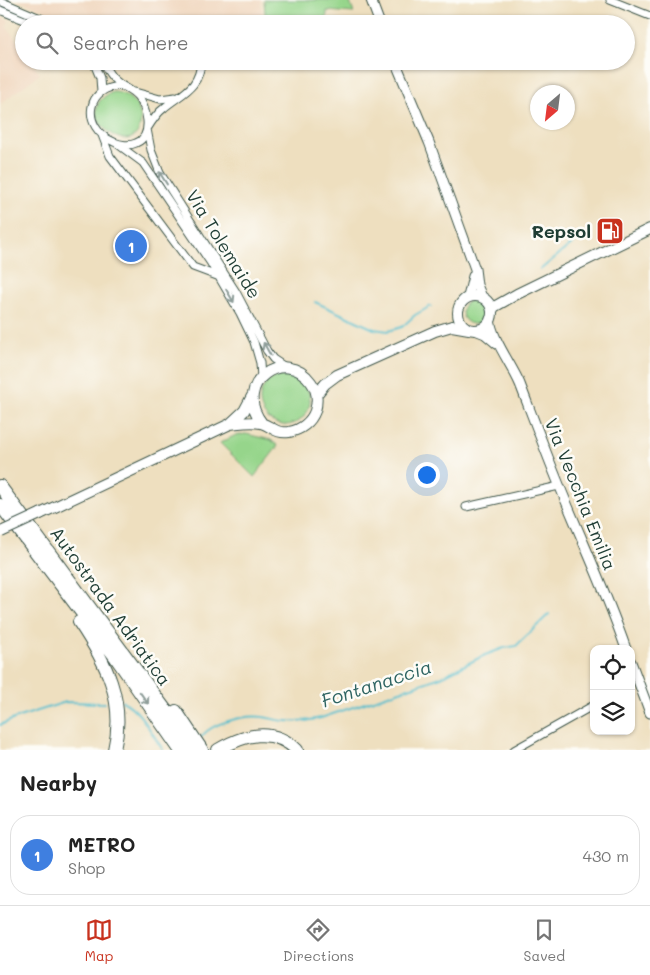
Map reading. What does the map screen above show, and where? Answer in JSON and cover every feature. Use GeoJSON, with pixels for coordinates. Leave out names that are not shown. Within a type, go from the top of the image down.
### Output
{"type":"FeatureCollection","features":[{"type":"Feature","properties":{"kind":"highway","name":"Autostrada Adriatica"},"geometry":{"type":"LineString","coordinates":[[0,486],[165,709],[191,750]]}},
{"type":"Feature","properties":{"kind":"highway","name":"Autostrada Adriatica"},"geometry":{"type":"LineString","coordinates":[[0,505],[116,658],[180,750]]}},
{"type":"Feature","properties":{"kind":"highway"},"geometry":{"type":"LineString","coordinates":[[0,513],[79,621],[103,662],[118,707],[118,734],[114,750]]}},
{"type":"Feature","properties":{"kind":"highway"},"geometry":{"type":"LineString","coordinates":[[33,529],[92,598],[137,656],[202,750]]}},
{"type":"Feature","properties":{"kind":"highway"},"geometry":{"type":"LineString","coordinates":[[218,750],[239,738],[258,735],[271,736],[284,741],[297,750]]}},
{"type":"Feature","properties":{"kind":"main road"},"geometry":{"type":"LineString","coordinates":[[458,307],[460,321],[472,329],[483,328],[494,307],[650,229]]}},
{"type":"Feature","properties":{"kind":"main road"},"geometry":{"type":"LineString","coordinates":[[483,298],[496,299],[517,294]]}},
{"type":"Feature","properties":{"kind":"main road"},"geometry":{"type":"LineString","coordinates":[[468,297],[476,295],[483,298],[488,302],[491,315]]}},
{"type":"Feature","properties":{"kind":"main road","name":"Via Tolemaide"},"geometry":{"type":"LineString","coordinates":[[435,331],[444,324],[462,301],[468,297]]}},
{"type":"Feature","properties":{"kind":"main road","name":"Via Tolemaide"},"geometry":{"type":"LineString","coordinates":[[317,394],[338,375],[435,331],[452,326],[472,329]]}},
{"type":"Feature","properties":{"kind":"main road"},"geometry":{"type":"LineString","coordinates":[[0,532],[230,424],[244,411],[255,386],[261,378],[268,372],[278,368],[287,368]]}},
{"type":"Feature","properties":{"kind":"main road","name":"Via Tolemaide"},"geometry":{"type":"LineString","coordinates":[[287,368],[297,370],[305,375],[321,378],[338,375]]}},
{"type":"Feature","properties":{"kind":"main road"},"geometry":{"type":"LineString","coordinates":[[252,396],[252,406],[256,415],[270,429],[279,432],[298,430],[313,416],[317,405],[317,394],[312,383],[305,375]]}},
{"type":"Feature","properties":{"kind":"main road"},"geometry":{"type":"LineString","coordinates":[[230,424],[262,423]]}},
{"type":"Feature","properties":{"kind":"street"},"geometry":{"type":"LineString","coordinates":[[371,0],[377,15]]}},
{"type":"Feature","properties":{"kind":"street"},"geometry":{"type":"LineString","coordinates":[[610,0],[650,16]]}},
{"type":"Feature","properties":{"kind":"street"},"geometry":{"type":"LineString","coordinates":[[0,1],[33,15]]}},
{"type":"Feature","properties":{"kind":"street"},"geometry":{"type":"LineString","coordinates":[[0,10],[15,16]]}},
{"type":"Feature","properties":{"kind":"street"},"geometry":{"type":"LineString","coordinates":[[97,70],[101,92]]}},
{"type":"Feature","properties":{"kind":"street"},"geometry":{"type":"LineString","coordinates":[[107,70],[125,88],[147,97],[171,99],[183,95]]}},
{"type":"Feature","properties":{"kind":"street"},"geometry":{"type":"LineString","coordinates":[[116,143],[126,145],[138,143],[144,136],[152,119],[163,108],[191,88],[201,70]]}},
{"type":"Feature","properties":{"kind":"street"},"geometry":{"type":"LineString","coordinates":[[399,70],[429,142],[475,269],[477,285],[483,298]]}},
{"type":"Feature","properties":{"kind":"street"},"geometry":{"type":"LineString","coordinates":[[125,88],[108,88],[101,92],[92,105],[90,114],[92,122],[102,135],[110,156],[193,267],[218,277]]}},
{"type":"Feature","properties":{"kind":"street","name":"Via Tolemaide"},"geometry":{"type":"LineString","coordinates":[[133,91],[139,97],[145,112],[154,161],[160,173],[231,284],[267,351],[280,365],[287,368]]}},
{"type":"Feature","properties":{"kind":"street","name":"Via Tolemaide"},"geometry":{"type":"LineString","coordinates":[[102,135],[143,163],[218,277],[240,313],[254,342],[260,363],[261,378]]}},
{"type":"Feature","properties":{"kind":"street"},"geometry":{"type":"LineString","coordinates":[[468,297],[475,269]]}},
{"type":"Feature","properties":{"kind":"street","name":"Via Vecchia Emilia"},"geometry":{"type":"LineString","coordinates":[[491,315],[491,326],[496,339],[515,374],[625,645]]}},
{"type":"Feature","properties":{"kind":"street"},"geometry":{"type":"LineString","coordinates":[[472,329],[492,340],[504,352]]}},
{"type":"Feature","properties":{"kind":"street"},"geometry":{"type":"LineString","coordinates":[[466,508],[559,486]]}},
{"type":"Feature","properties":{"kind":"street"},"geometry":{"type":"LineString","coordinates":[[635,683],[650,713]]}},
{"type":"Feature","properties":{"kind":"street"},"geometry":{"type":"LineString","coordinates":[[514,750],[590,707]]}},
{"type":"Feature","properties":{"kind":"shaded area"},"geometry":{"type":"Polygon","coordinates":[[[16,0],[261,0],[262,15],[57,15],[16,0]]]}},
{"type":"Feature","properties":{"kind":"shaded area"},"geometry":{"type":"Polygon","coordinates":[[[0,16],[9,21],[6,26],[15,38],[15,70],[37,70],[40,74],[0,104],[0,16]]]}},
{"type":"Feature","properties":{"kind":"green space"},"geometry":{"type":"Polygon","coordinates":[[[264,0],[349,0],[354,13],[327,11],[327,15],[265,15],[264,0]]]}},
{"type":"Feature","properties":{"kind":"green space"},"geometry":{"type":"Polygon","coordinates":[[[113,92],[126,95],[139,109],[141,122],[139,129],[133,137],[124,139],[114,136],[105,129],[99,120],[97,110],[101,100],[113,92]]]}},
{"type":"Feature","properties":{"kind":"green space"},"geometry":{"type":"Polygon","coordinates":[[[474,300],[482,304],[486,312],[482,320],[474,324],[466,320],[462,312],[466,304],[474,300]]]}},
{"type":"Feature","properties":{"kind":"green space"},"geometry":{"type":"Polygon","coordinates":[[[280,375],[290,375],[303,382],[310,395],[310,405],[303,418],[290,425],[280,425],[271,421],[264,414],[260,405],[260,395],[264,386],[271,379],[280,375]]]}},
{"type":"Feature","properties":{"kind":"green space"},"geometry":{"type":"Polygon","coordinates":[[[246,434],[271,440],[278,446],[254,477],[220,443],[236,435],[246,434]]]}},
{"type":"Feature","properties":{"kind":"waterway"},"geometry":{"type":"LineString","coordinates":[[540,270],[574,242]]}},
{"type":"Feature","properties":{"kind":"waterway"},"geometry":{"type":"LineString","coordinates":[[315,302],[374,329],[388,331],[402,327],[415,315],[431,306]]}},
{"type":"Feature","properties":{"kind":"waterway","name":"Fontanaccia"},"geometry":{"type":"LineString","coordinates":[[200,739],[212,728],[228,721],[247,717],[263,717],[280,721],[317,719],[441,677],[485,655],[516,646],[549,614]]}},
{"type":"Feature","properties":{"kind":"waterway","name":"Fontanaccia"},"geometry":{"type":"LineString","coordinates":[[122,701],[140,716],[163,750]]}},
{"type":"Feature","properties":{"kind":"waterway","name":"Fontanaccia"},"geometry":{"type":"LineString","coordinates":[[0,725],[66,702],[105,703]]}},
{"type":"Feature","properties":{"kind":"place","name":"Repsol"},"geometry":{"type":"Point","coordinates":[610,231]}},
{"type":"Feature","properties":{"kind":"place","name":"METRO"},"geometry":{"type":"Point","coordinates":[131,246]}}]}
